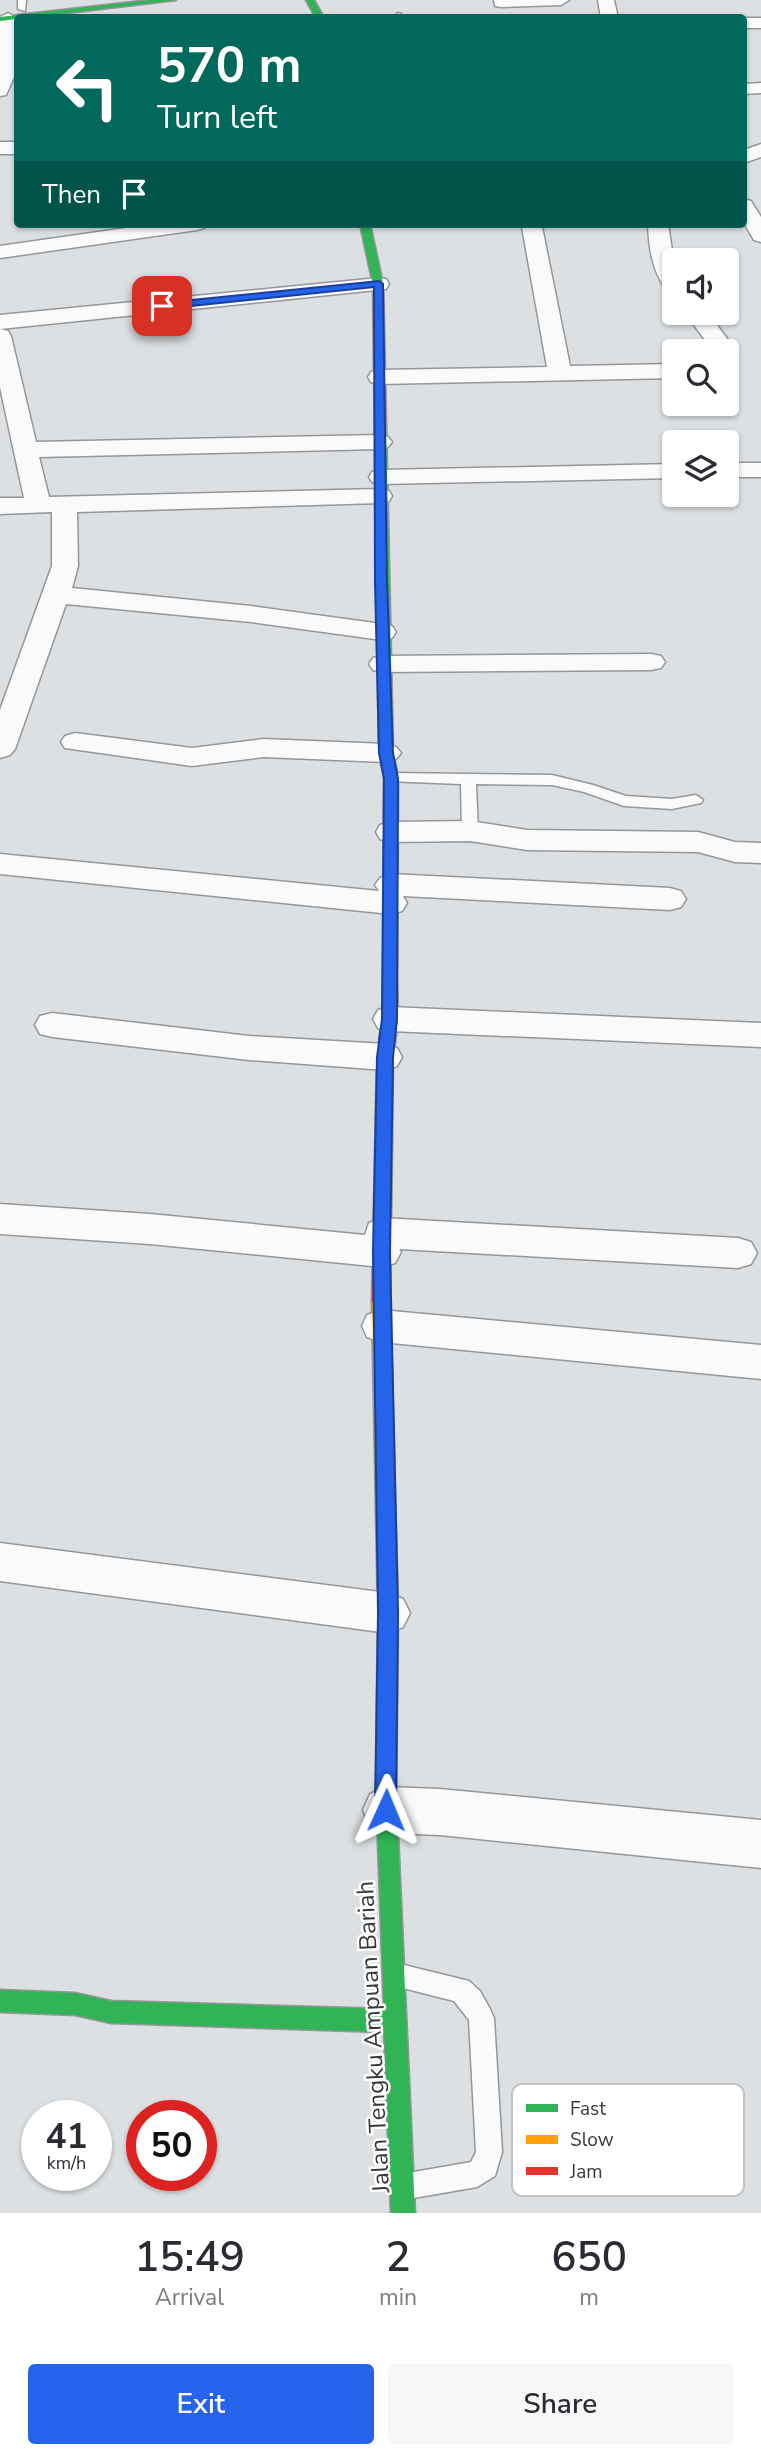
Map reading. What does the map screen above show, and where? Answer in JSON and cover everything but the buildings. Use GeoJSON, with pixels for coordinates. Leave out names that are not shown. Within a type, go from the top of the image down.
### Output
{"type":"FeatureCollection","features":[{"type":"Feature","properties":{"kind":"main road"},"geometry":{"type":"LineString","coordinates":[[10,11],[108,0]]}},
{"type":"Feature","properties":{"kind":"main road"},"geometry":{"type":"LineString","coordinates":[[10,11],[172,0]]}},
{"type":"Feature","properties":{"kind":"main road","name":"Jalan Tengku Ampuan Bariah"},"geometry":{"type":"LineString","coordinates":[[366,228],[379,284],[382,632],[391,832],[390,1019],[385,1057],[381,1326],[388,1613],[386,1810],[403,2213]]}},
{"type":"Feature","properties":{"kind":"main road"},"geometry":{"type":"LineString","coordinates":[[0,2001],[75,2004],[111,2012],[395,2021]]}},
{"type":"Feature","properties":{"kind":"street"},"geometry":{"type":"LineString","coordinates":[[501,2],[561,0]]}},
{"type":"Feature","properties":{"kind":"street"},"geometry":{"type":"LineString","coordinates":[[6,79],[10,11]]}},
{"type":"Feature","properties":{"kind":"street"},"geometry":{"type":"LineString","coordinates":[[747,210],[761,236]]}},
{"type":"Feature","properties":{"kind":"street"},"geometry":{"type":"LineString","coordinates":[[0,252],[169,228]]}},
{"type":"Feature","properties":{"kind":"street"},"geometry":{"type":"LineString","coordinates":[[532,228],[560,373]]}},
{"type":"Feature","properties":{"kind":"street"},"geometry":{"type":"LineString","coordinates":[[657,228],[662,263]]}},
{"type":"Feature","properties":{"kind":"street"},"geometry":{"type":"LineString","coordinates":[[0,322],[379,284]]}},
{"type":"Feature","properties":{"kind":"street"},"geometry":{"type":"LineString","coordinates":[[705,325],[716,339]]}},
{"type":"Feature","properties":{"kind":"street"},"geometry":{"type":"LineString","coordinates":[[0,336],[7,403],[25,450],[51,504],[65,566],[57,595],[0,749]]}},
{"type":"Feature","properties":{"kind":"street"},"geometry":{"type":"LineString","coordinates":[[379,377],[662,371]]}},
{"type":"Feature","properties":{"kind":"street"},"geometry":{"type":"LineString","coordinates":[[25,450],[380,442]]}},
{"type":"Feature","properties":{"kind":"street"},"geometry":{"type":"LineString","coordinates":[[739,470],[761,470]]}},
{"type":"Feature","properties":{"kind":"street"},"geometry":{"type":"LineString","coordinates":[[0,506],[662,472]]}},
{"type":"Feature","properties":{"kind":"street"},"geometry":{"type":"LineString","coordinates":[[57,595],[251,614],[382,632]]}},
{"type":"Feature","properties":{"kind":"street"},"geometry":{"type":"LineString","coordinates":[[383,664],[651,662]]}},
{"type":"Feature","properties":{"kind":"street"},"geometry":{"type":"LineString","coordinates":[[75,742],[192,757],[263,748],[388,766]]}},
{"type":"Feature","properties":{"kind":"street"},"geometry":{"type":"LineString","coordinates":[[391,832],[470,831],[527,841],[698,842],[735,852],[761,853]]}},
{"type":"Feature","properties":{"kind":"street"},"geometry":{"type":"LineString","coordinates":[[0,864],[391,894],[670,899]]}},
{"type":"Feature","properties":{"kind":"street"},"geometry":{"type":"LineString","coordinates":[[390,1019],[761,1035]]}},
{"type":"Feature","properties":{"kind":"street"},"geometry":{"type":"LineString","coordinates":[[52,1026],[249,1048],[385,1057]]}},
{"type":"Feature","properties":{"kind":"street"},"geometry":{"type":"LineString","coordinates":[[0,1219],[382,1242],[738,1253]]}},
{"type":"Feature","properties":{"kind":"street"},"geometry":{"type":"LineString","coordinates":[[381,1326],[761,1362]]}},
{"type":"Feature","properties":{"kind":"street"},"geometry":{"type":"LineString","coordinates":[[0,1562],[388,1613]]}},
{"type":"Feature","properties":{"kind":"street"},"geometry":{"type":"LineString","coordinates":[[386,1810],[453,1813],[761,1844]]}},
{"type":"Feature","properties":{"kind":"lane"},"geometry":{"type":"LineString","coordinates":[[388,766],[468,779],[552,780],[588,788],[624,802],[671,804],[696,800]]}},
{"type":"Feature","properties":{"kind":"lane"},"geometry":{"type":"LineString","coordinates":[[468,779],[470,831]]}},
{"type":"Feature","properties":{"kind":"lane"},"geometry":{"type":"LineString","coordinates":[[393,1975],[460,1990],[471,2000],[481,2018],[489,2152],[486,2167],[477,2174],[402,2186]]}},
{"type":"Feature","properties":{"kind":"traffic: fast"},"geometry":{"type":"LineString","coordinates":[[45,14],[172,0]]}},
{"type":"Feature","properties":{"kind":"traffic: fast"},"geometry":{"type":"LineString","coordinates":[[310,0],[318,14]]}},
{"type":"Feature","properties":{"kind":"traffic: fast"},"geometry":{"type":"LineString","coordinates":[[0,19],[14,17]]}},
{"type":"Feature","properties":{"kind":"traffic: fast"},"geometry":{"type":"LineString","coordinates":[[366,228],[378,284],[386,753],[391,778],[390,980]]}},
{"type":"Feature","properties":{"kind":"traffic: fast"},"geometry":{"type":"LineString","coordinates":[[386,1790],[403,2213]]}},
{"type":"Feature","properties":{"kind":"traffic: fast"},"geometry":{"type":"LineString","coordinates":[[0,2001],[75,2004],[111,2012],[395,2021]]}},
{"type":"Feature","properties":{"kind":"traffic: slow"},"geometry":{"type":"LineString","coordinates":[[381,1301],[388,1613],[386,1790]]}},
{"type":"Feature","properties":{"kind":"traffic: jam"},"geometry":{"type":"LineString","coordinates":[[381,1301],[385,1057],[390,1019],[390,980]]}},
{"type":"Feature","properties":{"kind":"route"},"geometry":{"type":"LineString","coordinates":[[162,306],[379,284],[381,582],[386,753],[391,778],[390,1019],[385,1057],[381,1326],[388,1613],[386,1810]]}}]}
